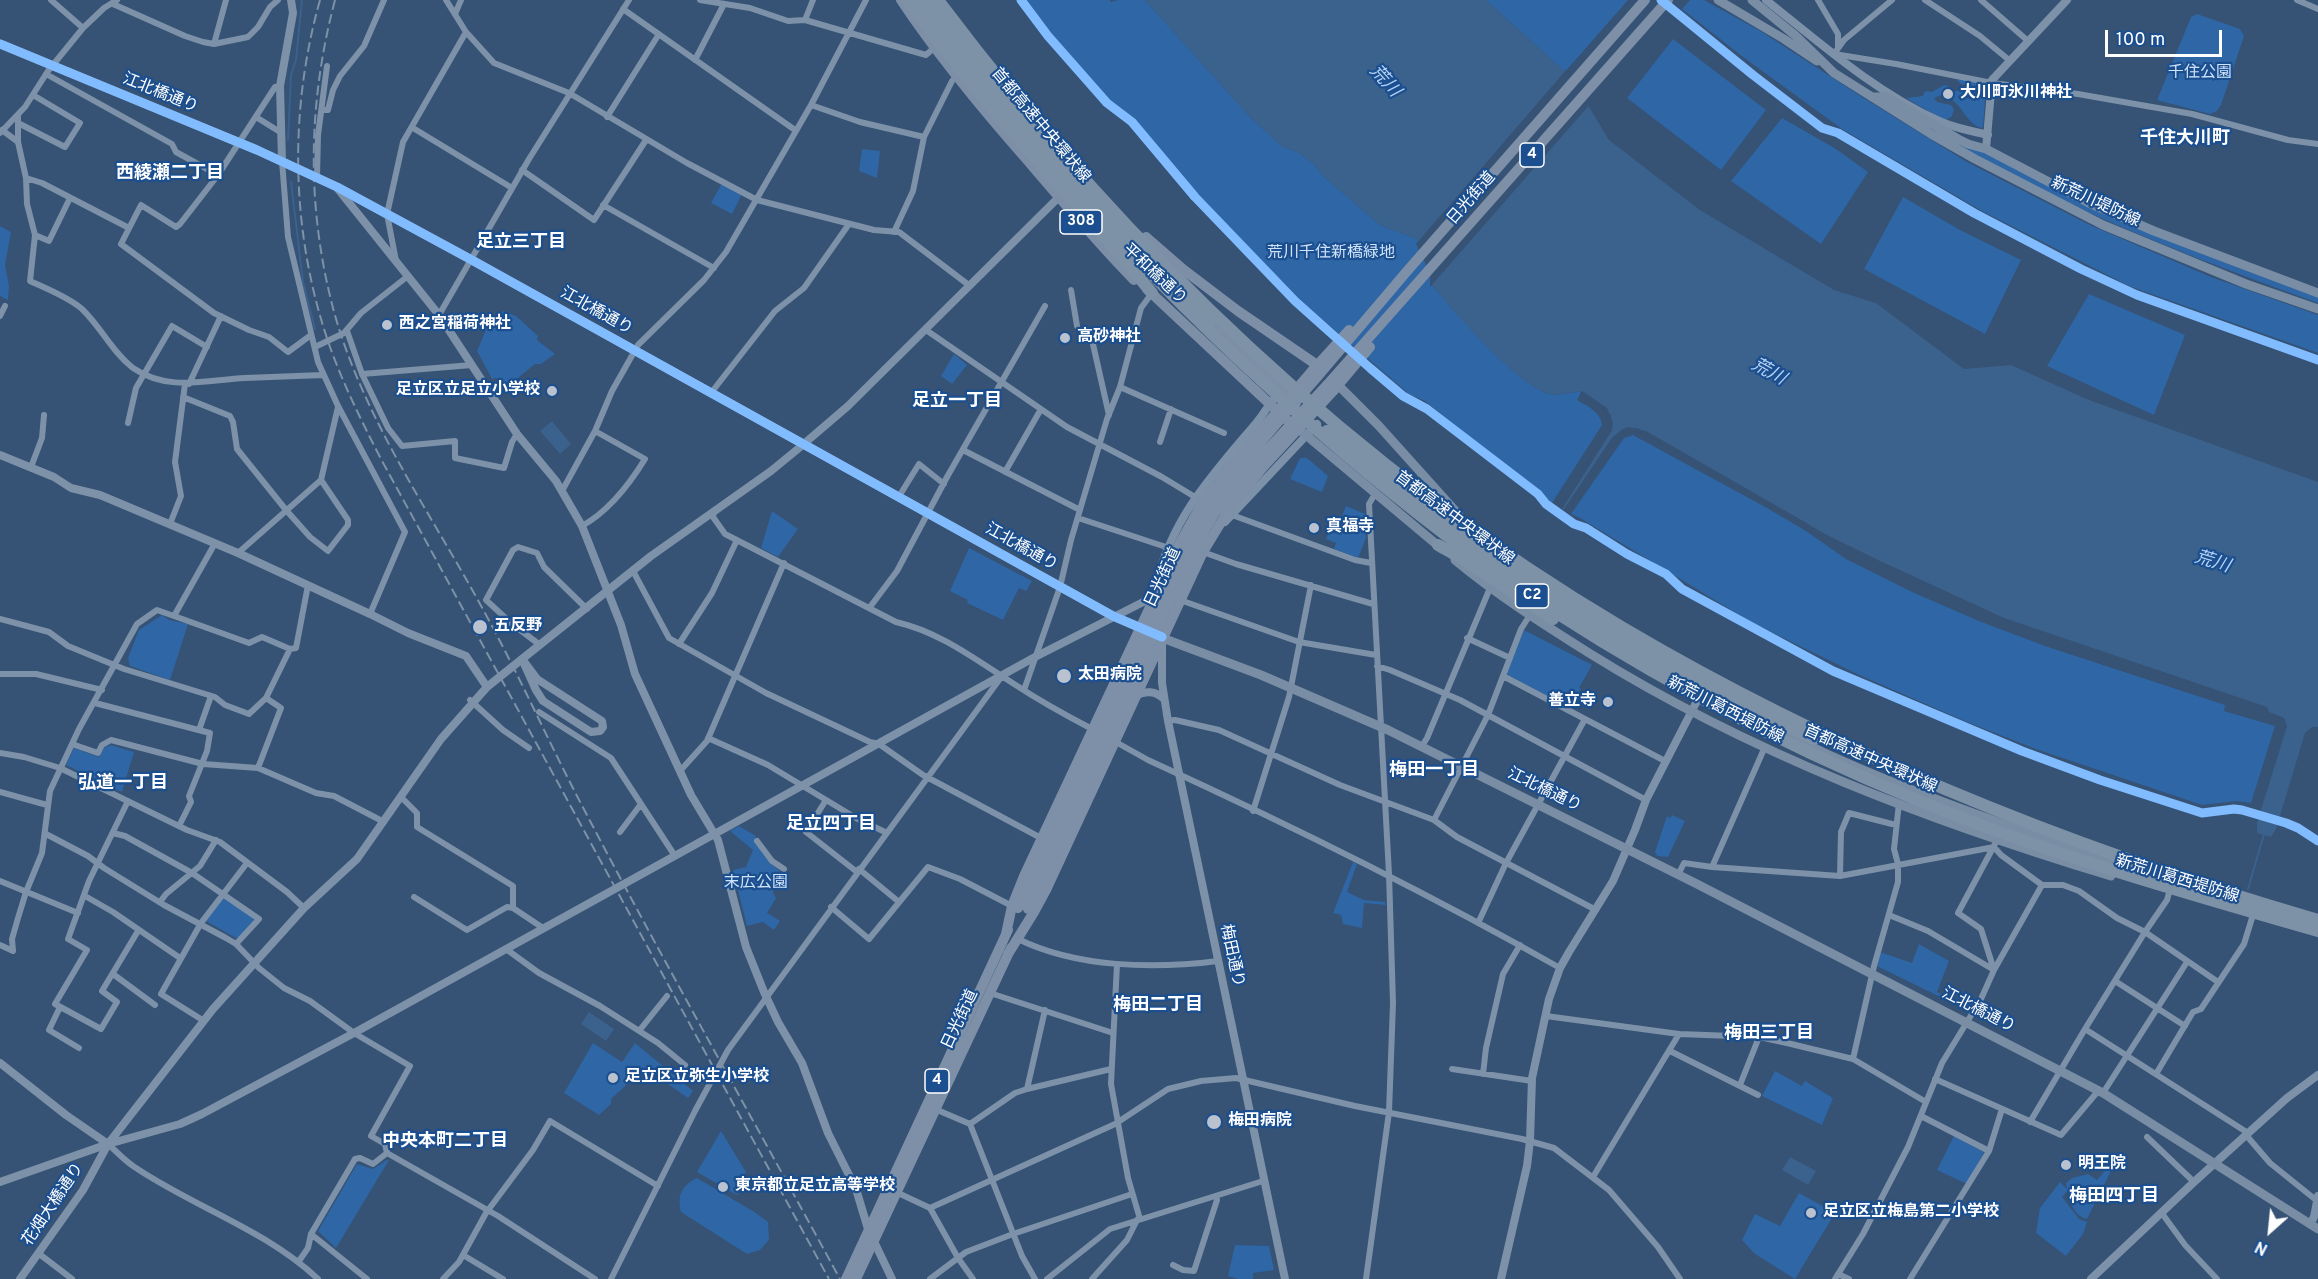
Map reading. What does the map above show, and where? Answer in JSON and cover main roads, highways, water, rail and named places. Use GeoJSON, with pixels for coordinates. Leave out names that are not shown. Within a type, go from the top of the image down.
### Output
{"type":"FeatureCollection","features":[{"type":"Feature","properties":{"kind":"highway"},"geometry":{"type":"LineString","coordinates":[[908,0],[1002,119],[1152,293]]}},
{"type":"Feature","properties":{"kind":"highway","name":"首都高速中央環状線"},"geometry":{"type":"LineString","coordinates":[[919,0],[991,95],[1111,233],[1223,346],[1376,480],[1501,575],[1636,661],[1758,727],[1877,783],[2026,842],[2151,882],[2318,931]]}},
{"type":"Feature","properties":{"kind":"highway"},"geometry":{"type":"LineString","coordinates":[[928,0],[951,32],[1066,172],[1209,322]]}},
{"type":"Feature","properties":{"kind":"highway","name":"首都高速中央環状線"},"geometry":{"type":"LineString","coordinates":[[938,0],[990,68],[1056,146],[1175,275],[1279,375],[1387,466],[1525,566],[1582,603],[1713,679],[1865,754],[2031,824],[2165,873],[2318,923]]}},
{"type":"Feature","properties":{"kind":"highway","name":"日光街道"},"geometry":{"type":"LineString","coordinates":[[856,1279],[1008,954],[1035,883],[1197,527],[1222,489],[1360,317],[1408,270],[1645,0]]}},
{"type":"Feature","properties":{"kind":"highway","name":"日光街道"},"geometry":{"type":"LineString","coordinates":[[846,1279],[1006,934],[1035,883],[1205,530],[1248,471],[1376,339],[1395,309],[1668,0]]}},
{"type":"Feature","properties":{"kind":"highway"},"geometry":{"type":"LineString","coordinates":[[1066,172],[1105,197]]}},
{"type":"Feature","properties":{"kind":"highway","name":"4"},"geometry":{"type":"LineString","coordinates":[[1006,934],[1012,906],[1041,838],[1191,521],[1213,488],[1245,449],[1320,367]]}},
{"type":"Feature","properties":{"kind":"highway","name":"4"},"geometry":{"type":"LineString","coordinates":[[1008,954],[1047,888],[1213,533],[1231,506],[1336,382]]}},
{"type":"Feature","properties":{"kind":"highway"},"geometry":{"type":"LineString","coordinates":[[1323,427],[1510,570],[1677,673],[1778,724],[1941,794],[2031,824]]}},
{"type":"Feature","properties":{"kind":"highway"},"geometry":{"type":"LineString","coordinates":[[1479,538],[1510,570]]}},
{"type":"Feature","properties":{"kind":"highway"},"geometry":{"type":"LineString","coordinates":[[1438,545],[1625,664],[1732,722],[1821,765],[1877,783]]}},
{"type":"Feature","properties":{"kind":"main road","name":"平和橋通り"},"geometry":{"type":"LineString","coordinates":[[901,0],[934,47],[994,122],[1122,268],[1152,293],[1287,420]]}},
{"type":"Feature","properties":{"kind":"main road","name":"平和橋通り"},"geometry":{"type":"LineString","coordinates":[[928,0],[1010,112],[1070,181],[1159,276],[1299,406]]}},
{"type":"Feature","properties":{"kind":"main road"},"geometry":{"type":"LineString","coordinates":[[928,0],[948,21],[969,35],[1024,104],[1105,197],[1155,246],[1278,340],[1320,367]]}},
{"type":"Feature","properties":{"kind":"main road","name":"新荒川堤防線"},"geometry":{"type":"LineString","coordinates":[[1718,0],[1966,154],[2059,204],[2193,263],[2318,309]]}},
{"type":"Feature","properties":{"kind":"main road","name":"新荒川堤防線"},"geometry":{"type":"LineString","coordinates":[[1752,0],[1796,36],[1827,66]]}},
{"type":"Feature","properties":{"kind":"main road","name":"江北橋通り"},"geometry":{"type":"LineString","coordinates":[[0,44],[240,143],[337,187],[1113,616],[1162,638],[1291,688],[1422,746],[2060,1070],[2101,1092],[2314,1226]]}},
{"type":"Feature","properties":{"kind":"main road","name":"新荒川堤防線"},"geometry":{"type":"LineString","coordinates":[[1872,97],[1886,97],[1968,144],[1986,149],[2089,203],[2154,231],[2318,293]]}},
{"type":"Feature","properties":{"kind":"main road"},"geometry":{"type":"LineString","coordinates":[[1336,382],[1379,426],[1479,538],[1520,570],[1558,595],[1706,682],[1702,692]]}},
{"type":"Feature","properties":{"kind":"main road","name":"新荒川葛西堤防線"},"geometry":{"type":"LineString","coordinates":[[1299,406],[1433,519],[1517,581],[1639,657],[1702,692],[1827,754],[2002,824],[2244,903],[2318,923]]}},
{"type":"Feature","properties":{"kind":"main road","name":"新荒川葛西堤防線"},"geometry":{"type":"LineString","coordinates":[[1287,420],[1490,588],[1625,675],[1764,748],[1829,777],[1995,843],[2318,937]]}},
{"type":"Feature","properties":{"kind":"water","name":"荒川"},"geometry":{"type":"Polygon","coordinates":[[[1145,0],[1486,0],[1565,72],[1576,85],[1609,140],[1700,210],[1834,290],[1876,303],[1964,369],[2011,365],[2089,400],[2318,482],[2318,727],[2312,727],[2305,733],[2276,829],[2271,837],[2257,833],[2257,823],[2287,726],[2284,718],[2269,712],[2267,707],[2004,618],[1825,534],[1637,428],[1623,429],[1612,438],[1562,509],[1612,430],[1611,415],[1582,391],[1550,394],[1537,388],[1504,363],[1432,285],[1433,273],[1417,239],[1380,225],[1321,174],[1314,164],[1298,152],[1283,147],[1252,119],[1145,0]]]}},
{"type":"Feature","properties":{"kind":"water"},"geometry":{"type":"Polygon","coordinates":[[[552,421],[571,444],[560,454],[540,431],[552,421]]]}},
{"type":"Feature","properties":{"kind":"water"},"geometry":{"type":"Polygon","coordinates":[[[589,1012],[614,1029],[606,1041],[581,1024],[589,1012]]]}},
{"type":"Feature","properties":{"kind":"water"},"geometry":{"type":"Polygon","coordinates":[[[1790,1157],[1816,1171],[1808,1185],[1782,1170],[1790,1157]]]}},
{"type":"Feature","properties":{"kind":"waterway"},"geometry":{"type":"LineString","coordinates":[[288,140],[291,75],[296,60],[302,0]]}},
{"type":"Feature","properties":{"kind":"waterway"},"geometry":{"type":"LineString","coordinates":[[291,182],[303,282],[315,329]]}},
{"type":"Feature","properties":{"kind":"waterway"},"geometry":{"type":"LineString","coordinates":[[2248,889],[2264,834]]}},
{"type":"Feature","properties":{"kind":"railway"},"geometry":{"type":"LineString","coordinates":[[320,0],[303,86],[298,174],[307,262],[317,305],[335,361],[381,459],[829,1279]]}},
{"type":"Feature","properties":{"kind":"railway"},"geometry":{"type":"LineString","coordinates":[[335,0],[326,38],[315,115],[315,192],[324,269],[333,308],[347,351],[383,433],[404,473],[473,590],[608,855],[840,1279]]}},
{"type":"Feature","properties":{"kind":"place","name":"大川町氷川神社"},"geometry":{"type":"Point","coordinates":[1948,94]}},
{"type":"Feature","properties":{"kind":"place","name":"西之宮稲荷神社"},"geometry":{"type":"Point","coordinates":[387,325]}},
{"type":"Feature","properties":{"kind":"place","name":"高砂神社"},"geometry":{"type":"Point","coordinates":[1065,338]}},
{"type":"Feature","properties":{"kind":"place","name":"足立区立足立小学校"},"geometry":{"type":"Point","coordinates":[552,391]}},
{"type":"Feature","properties":{"kind":"place","name":"真福寺"},"geometry":{"type":"Point","coordinates":[1314,528]}},
{"type":"Feature","properties":{"kind":"place","name":"五反野"},"geometry":{"type":"Point","coordinates":[480,627]}},
{"type":"Feature","properties":{"kind":"place","name":"太田病院"},"geometry":{"type":"Point","coordinates":[1064,676]}},
{"type":"Feature","properties":{"kind":"place","name":"善立寺"},"geometry":{"type":"Point","coordinates":[1608,702]}},
{"type":"Feature","properties":{"kind":"place","name":"足立区立弥生小学校"},"geometry":{"type":"Point","coordinates":[613,1078]}},
{"type":"Feature","properties":{"kind":"place","name":"梅田病院"},"geometry":{"type":"Point","coordinates":[1214,1122]}},
{"type":"Feature","properties":{"kind":"place","name":"明王院"},"geometry":{"type":"Point","coordinates":[2066,1165]}},
{"type":"Feature","properties":{"kind":"place","name":"東京都立足立高等学校"},"geometry":{"type":"Point","coordinates":[723,1187]}},
{"type":"Feature","properties":{"kind":"place","name":"足立区立梅島第二小学校"},"geometry":{"type":"Point","coordinates":[1811,1213]}},
{"type":"Feature","properties":{"kind":"district","name":"千住大川町"},"geometry":{"type":"Point","coordinates":[2185,139]}},
{"type":"Feature","properties":{"kind":"district","name":"西綾瀬二丁目"},"geometry":{"type":"Point","coordinates":[170,174]}},
{"type":"Feature","properties":{"kind":"district","name":"足立三丁目"},"geometry":{"type":"Point","coordinates":[521,243]}},
{"type":"Feature","properties":{"kind":"district","name":"足立一丁目"},"geometry":{"type":"Point","coordinates":[957,402]}},
{"type":"Feature","properties":{"kind":"district","name":"梅田一丁目"},"geometry":{"type":"Point","coordinates":[1434,771]}},
{"type":"Feature","properties":{"kind":"district","name":"弘道一丁目"},"geometry":{"type":"Point","coordinates":[123,784]}},
{"type":"Feature","properties":{"kind":"district","name":"足立四丁目"},"geometry":{"type":"Point","coordinates":[831,825]}},
{"type":"Feature","properties":{"kind":"district","name":"梅田二丁目"},"geometry":{"type":"Point","coordinates":[1158,1006]}},
{"type":"Feature","properties":{"kind":"district","name":"梅田三丁目"},"geometry":{"type":"Point","coordinates":[1769,1034]}},
{"type":"Feature","properties":{"kind":"district","name":"中央本町二丁目"},"geometry":{"type":"Point","coordinates":[445,1142]}},
{"type":"Feature","properties":{"kind":"district","name":"梅田四丁目"},"geometry":{"type":"Point","coordinates":[2114,1197]}},
{"type":"Feature","properties":{"kind":"park label","name":"千住公園"},"geometry":{"type":"Point","coordinates":[2200,74]}},
{"type":"Feature","properties":{"kind":"park label","name":"荒川千住新橋緑地"},"geometry":{"type":"Point","coordinates":[1331,254]}},
{"type":"Feature","properties":{"kind":"park label","name":"末広公園"},"geometry":{"type":"Point","coordinates":[756,884]}}]}
